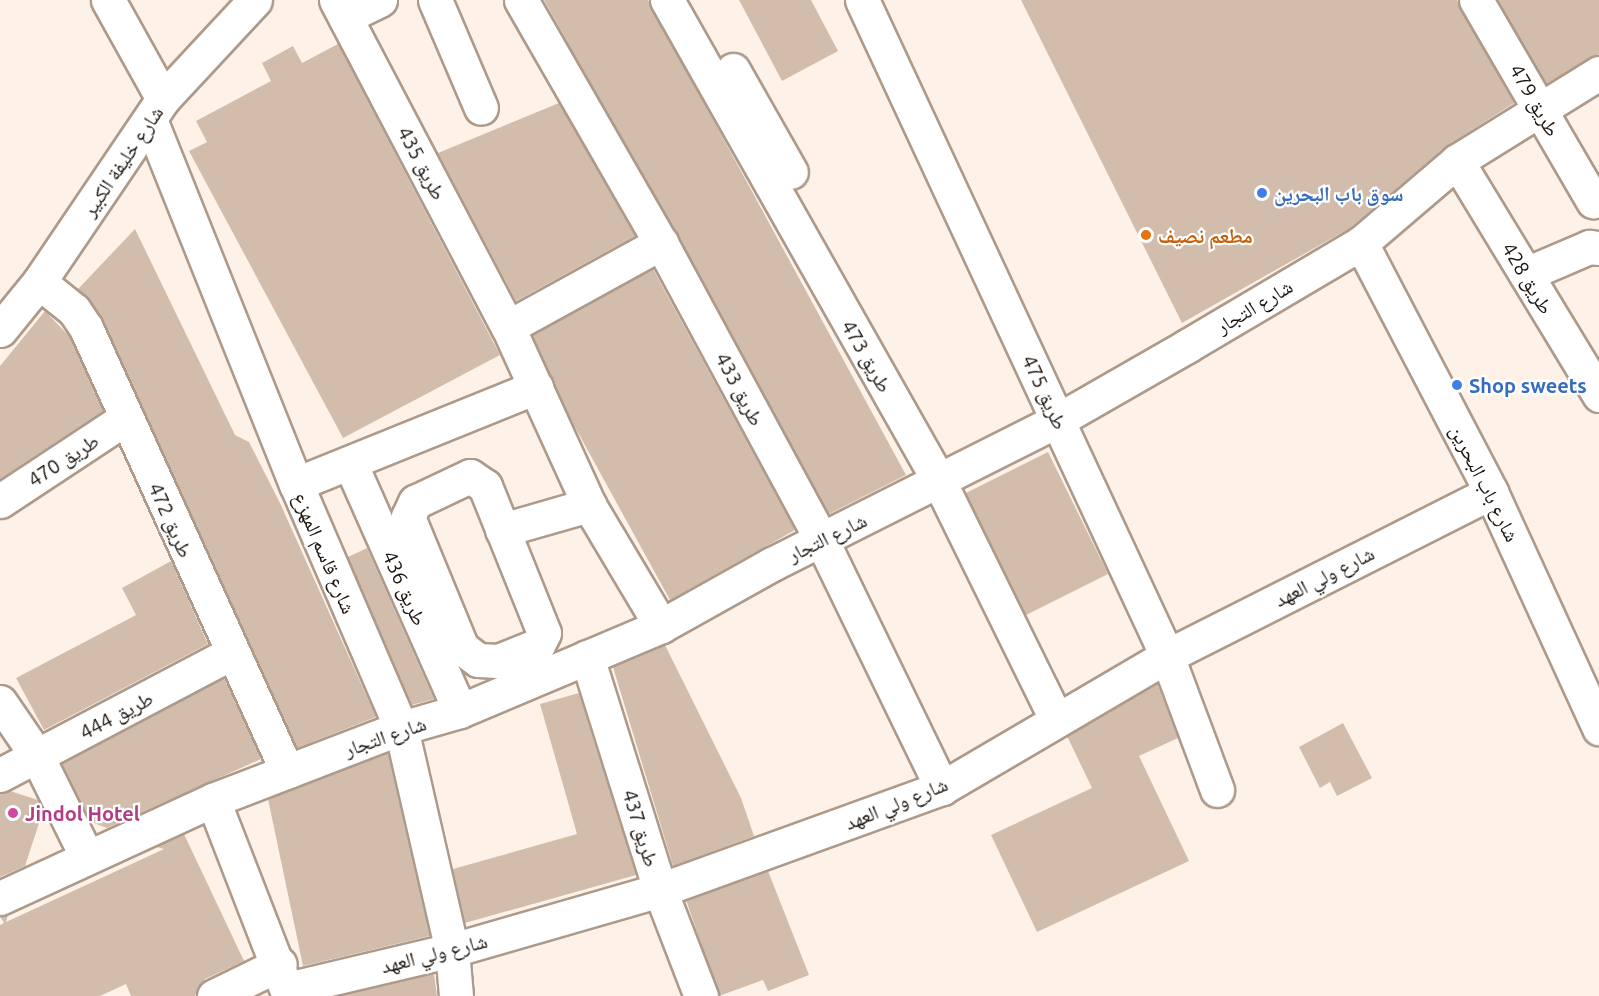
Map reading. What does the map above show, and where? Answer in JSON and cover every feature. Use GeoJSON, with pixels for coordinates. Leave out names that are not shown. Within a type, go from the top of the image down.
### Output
{"type":"FeatureCollection","features":[{"type":"Feature","properties":{"kind":"street","name":"شارع قاسم المهزع"},"geometry":{"type":"LineString","coordinates":[[108,0],[158,111],[296,484],[400,729],[452,950],[456,996]]}},
{"type":"Feature","properties":{"kind":"street","name":"شارع خليفة الكبير"},"geometry":{"type":"LineString","coordinates":[[0,330],[39,282],[158,111],[255,0]]}},
{"type":"Feature","properties":{"kind":"street"},"geometry":{"type":"LineString","coordinates":[[340,8],[380,0]]}},
{"type":"Feature","properties":{"kind":"street"},"geometry":{"type":"LineString","coordinates":[[435,0],[481,108]]}},
{"type":"Feature","properties":{"kind":"street","name":"طريق 433"},"geometry":{"type":"LineString","coordinates":[[521,0],[661,243],[822,541],[942,788]]}},
{"type":"Feature","properties":{"kind":"street","name":"طريق 473"},"geometry":{"type":"LineString","coordinates":[[667,0],[748,122],[939,481],[1056,717]]}},
{"type":"Feature","properties":{"kind":"street","name":"طريق 475"},"geometry":{"type":"LineString","coordinates":[[862,0],[1167,656],[1216,790]]}},
{"type":"Feature","properties":{"kind":"street","name":"طريق 479"},"geometry":{"type":"LineString","coordinates":[[1476,0],[1593,201]]}},
{"type":"Feature","properties":{"kind":"street","name":"طريق 435"},"geometry":{"type":"LineString","coordinates":[[340,8],[508,327],[589,505],[661,626]]}},
{"type":"Feature","properties":{"kind":"street"},"geometry":{"type":"LineString","coordinates":[[733,70],[748,122],[791,172]]}},
{"type":"Feature","properties":{"kind":"street","name":"شارع التجار"},"geometry":{"type":"LineString","coordinates":[[0,898],[86,855],[213,800],[400,729],[460,711],[661,626],[1058,420],[1361,243],[1457,161],[1599,73]]}},
{"type":"Feature","properties":{"kind":"street","name":"طريق 428"},"geometry":{"type":"LineString","coordinates":[[1457,161],[1599,395]]}},
{"type":"Feature","properties":{"kind":"street"},"geometry":{"type":"LineString","coordinates":[[508,327],[661,243]]}},
{"type":"Feature","properties":{"kind":"street","name":"شارع باب البحرين"},"geometry":{"type":"LineString","coordinates":[[1361,243],[1491,492],[1599,728]]}},
{"type":"Feature","properties":{"kind":"street"},"geometry":{"type":"LineString","coordinates":[[1526,274],[1589,247],[1599,248]]}},
{"type":"Feature","properties":{"kind":"street","name":"طريق 472"},"geometry":{"type":"LineString","coordinates":[[39,282],[81,318],[231,654],[287,772]]}},
{"type":"Feature","properties":{"kind":"street"},"geometry":{"type":"LineString","coordinates":[[296,484],[351,465],[536,387]]}},
{"type":"Feature","properties":{"kind":"street","name":"طريق 470"},"geometry":{"type":"LineString","coordinates":[[0,501],[126,418]]}},
{"type":"Feature","properties":{"kind":"street","name":"طريق 436"},"geometry":{"type":"LineString","coordinates":[[351,465],[460,711]]}},
{"type":"Feature","properties":{"kind":"street"},"geometry":{"type":"LineString","coordinates":[[470,476],[485,486],[502,530],[544,633],[538,645],[498,661],[478,660],[457,640],[408,517],[415,502],[470,476]]}},
{"type":"Feature","properties":{"kind":"street","name":"شارع ولي العهد"},"geometry":{"type":"LineString","coordinates":[[214,996],[452,950],[660,890],[942,788],[1056,717],[1167,656],[1491,492]]}},
{"type":"Feature","properties":{"kind":"street"},"geometry":{"type":"LineString","coordinates":[[502,530],[589,505]]}},
{"type":"Feature","properties":{"kind":"street","name":"طريق 444"},"geometry":{"type":"LineString","coordinates":[[0,775],[231,654]]}},
{"type":"Feature","properties":{"kind":"street","name":"طريق 437"},"geometry":{"type":"LineString","coordinates":[[587,657],[660,890],[701,996]]}},
{"type":"Feature","properties":{"kind":"street"},"geometry":{"type":"LineString","coordinates":[[0,702],[37,756],[86,855]]}},
{"type":"Feature","properties":{"kind":"street"},"geometry":{"type":"LineString","coordinates":[[213,800],[285,983]]}},
{"type":"Feature","properties":{"kind":"building"},"geometry":{"type":"Polygon","coordinates":[[[544,0],[648,0],[906,475],[829,514],[544,0]]]}},
{"type":"Feature","properties":{"kind":"building"},"geometry":{"type":"Polygon","coordinates":[[[739,0],[811,0],[838,51],[782,81],[739,0]]]}},
{"type":"Feature","properties":{"kind":"building","name":"سوق باب البحرين"},"geometry":{"type":"Polygon","coordinates":[[[1021,0],[1457,0],[1514,103],[1445,147],[1350,228],[1182,323],[1021,0]]]}},
{"type":"Feature","properties":{"kind":"building"},"geometry":{"type":"Polygon","coordinates":[[[1498,0],[1599,0],[1599,54],[1546,84],[1498,0]]]}},
{"type":"Feature","properties":{"kind":"building"},"geometry":{"type":"Polygon","coordinates":[[[338,44],[500,355],[343,438],[189,151],[207,142],[196,121],[271,81],[262,63],[293,46],[302,63],[338,44]]]}},
{"type":"Feature","properties":{"kind":"building"},"geometry":{"type":"Polygon","coordinates":[[[559,103],[635,236],[516,301],[438,153],[559,103]]]}},
{"type":"Feature","properties":{"kind":"building"},"geometry":{"type":"Polygon","coordinates":[[[135,229],[235,435],[249,442],[280,503],[376,717],[297,748],[103,320],[78,289],[135,229]]]}},
{"type":"Feature","properties":{"kind":"building"},"geometry":{"type":"Polygon","coordinates":[[[653,269],[795,530],[670,600],[570,418],[532,335],[653,269]]]}},
{"type":"Feature","properties":{"kind":"building"},"geometry":{"type":"Polygon","coordinates":[[[45,311],[70,337],[103,411],[0,479],[0,366],[45,311]]]}},
{"type":"Feature","properties":{"kind":"building"},"geometry":{"type":"Polygon","coordinates":[[[1048,452],[1108,574],[1026,615],[966,493],[1048,452]]]}},
{"type":"Feature","properties":{"kind":"building"},"geometry":{"type":"Polygon","coordinates":[[[367,548],[434,699],[412,705],[348,557],[367,548]]]}},
{"type":"Feature","properties":{"kind":"building"},"geometry":{"type":"Polygon","coordinates":[[[171,561],[208,644],[44,730],[16,678],[136,615],[122,588],[171,561]]]}},
{"type":"Feature","properties":{"kind":"building"},"geometry":{"type":"Polygon","coordinates":[[[665,645],[741,798],[754,836],[673,866],[613,667],[665,645]]]}},
{"type":"Feature","properties":{"kind":"building"},"geometry":{"type":"Polygon","coordinates":[[[224,678],[261,759],[107,828],[91,822],[62,764],[224,678]]]}},
{"type":"Feature","properties":{"kind":"building"},"geometry":{"type":"Polygon","coordinates":[[[1157,683],[1178,738],[1139,756],[1189,861],[1037,932],[991,835],[1092,788],[1067,736],[1157,683]]]}},
{"type":"Feature","properties":{"kind":"building"},"geometry":{"type":"Polygon","coordinates":[[[579,693],[636,875],[465,923],[453,869],[577,834],[540,704],[579,693]]]}},
{"type":"Feature","properties":{"kind":"building"},"geometry":{"type":"Polygon","coordinates":[[[1343,723],[1372,778],[1337,796],[1330,782],[1320,788],[1299,747],[1343,723]]]}},
{"type":"Feature","properties":{"kind":"building"},"geometry":{"type":"Polygon","coordinates":[[[388,753],[430,936],[303,966],[268,799],[388,753]]]}},
{"type":"Feature","properties":{"kind":"building","name":"Jindol Hotel"},"geometry":{"type":"Polygon","coordinates":[[[10,791],[38,800],[43,811],[25,866],[0,877],[0,794],[10,791]]]}},
{"type":"Feature","properties":{"kind":"building"},"geometry":{"type":"Polygon","coordinates":[[[184,834],[244,961],[205,979],[195,996],[131,996],[126,984],[100,996],[0,996],[0,925],[4,923],[0,916],[8,915],[6,922],[164,849],[157,847],[184,834]]]}},
{"type":"Feature","properties":{"kind":"building"},"geometry":{"type":"Polygon","coordinates":[[[768,871],[809,975],[768,991],[763,980],[719,996],[686,900],[768,871]]]}},
{"type":"Feature","properties":{"kind":"building"},"geometry":{"type":"Polygon","coordinates":[[[434,974],[437,996],[339,996],[434,974]]]}},
{"type":"Feature","properties":{"kind":"place","name":"سوق باب البحرين"},"geometry":{"type":"Point","coordinates":[1262,193]}},
{"type":"Feature","properties":{"kind":"place","name":"مطعم نصيف"},"geometry":{"type":"Point","coordinates":[1146,235]}},
{"type":"Feature","properties":{"kind":"place","name":"Shop sweets"},"geometry":{"type":"Point","coordinates":[1457,385]}},
{"type":"Feature","properties":{"kind":"place","name":"Jindol Hotel"},"geometry":{"type":"Point","coordinates":[13,813]}}]}
